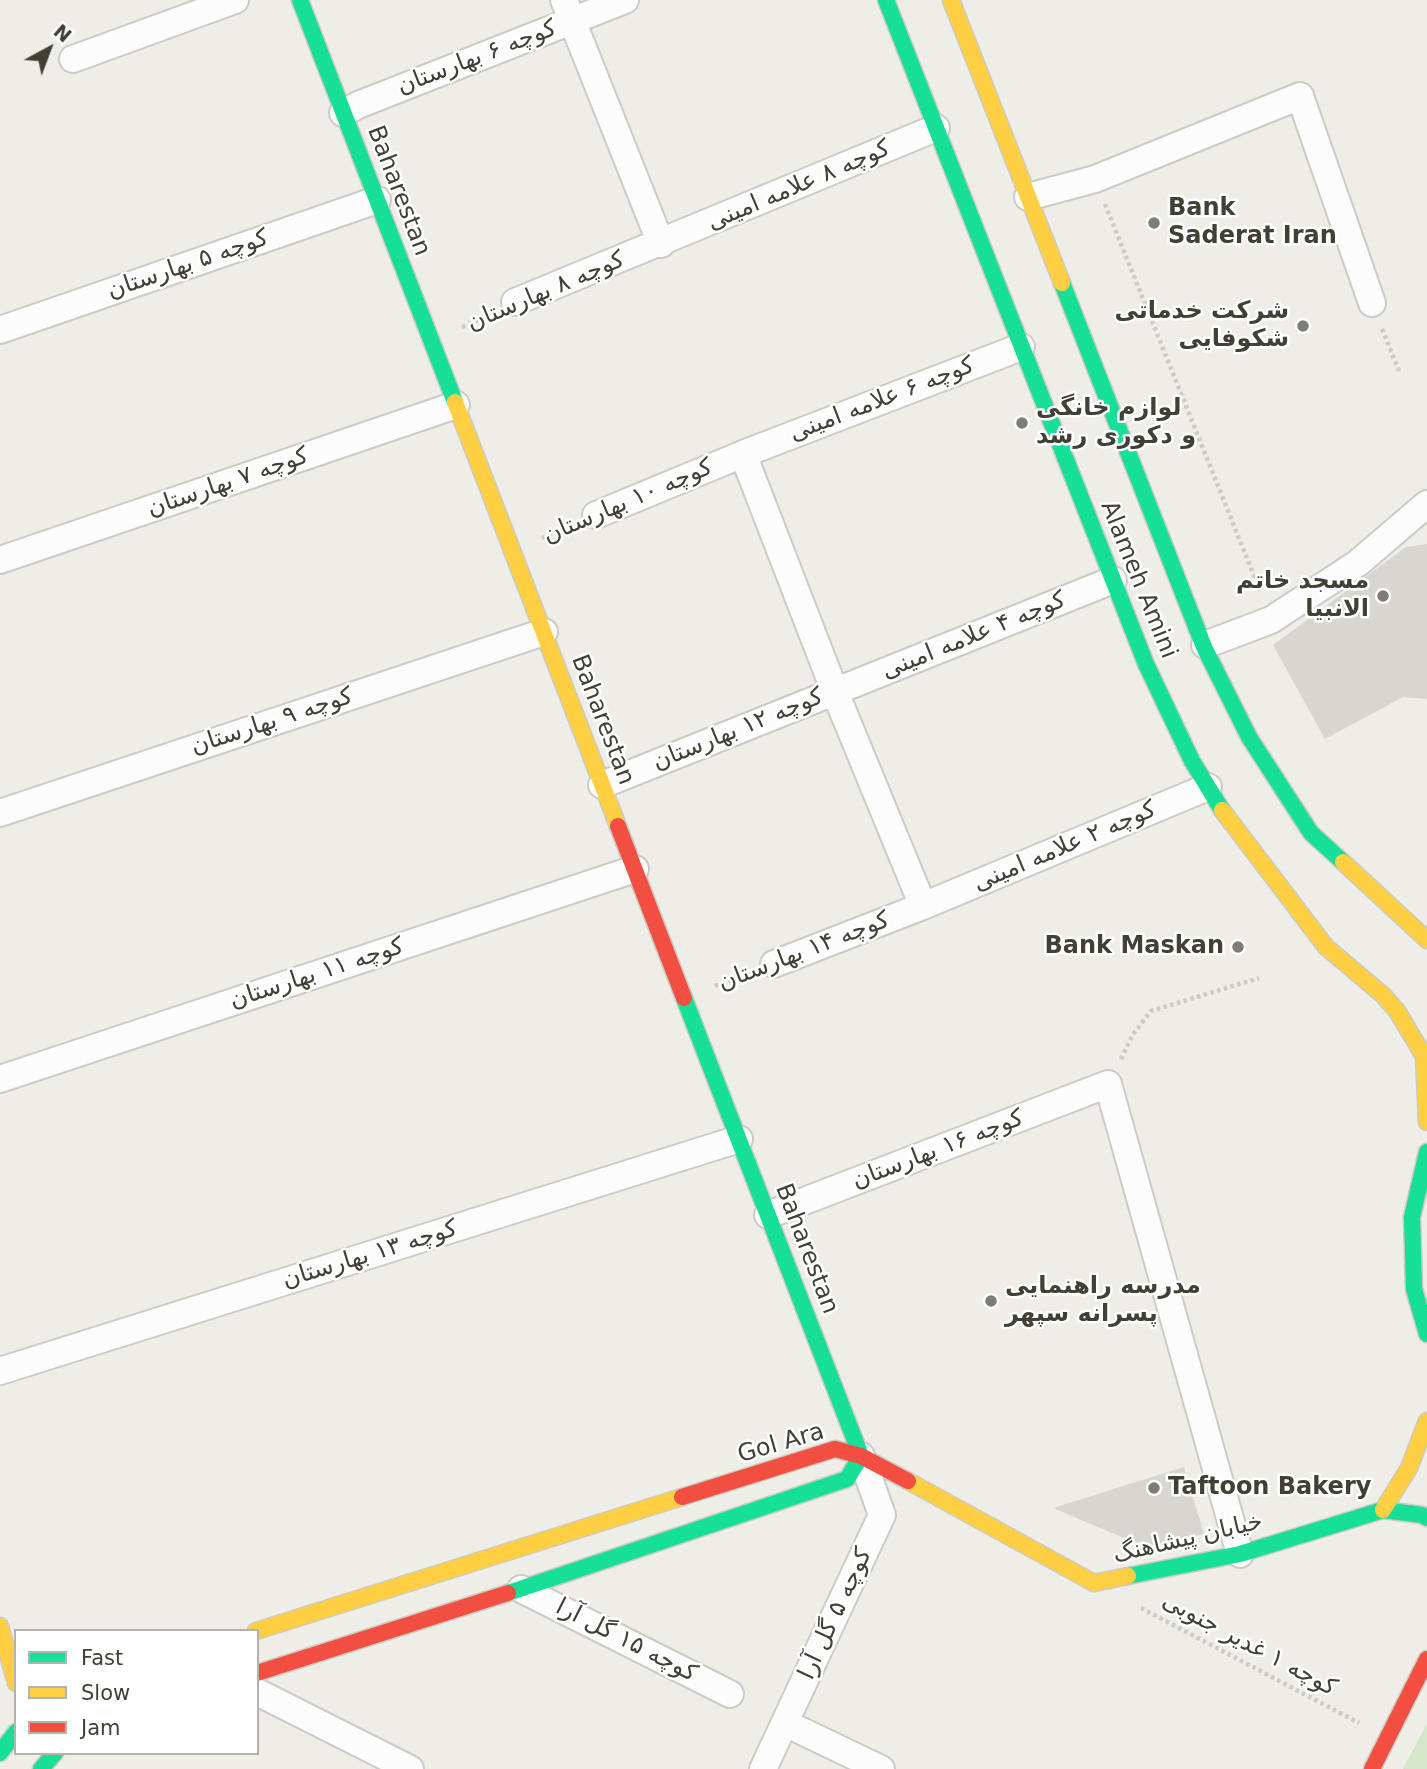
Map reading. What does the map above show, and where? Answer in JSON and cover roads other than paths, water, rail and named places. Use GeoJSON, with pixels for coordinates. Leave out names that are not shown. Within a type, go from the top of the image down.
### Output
{"type":"FeatureCollection","features":[{"type":"Feature","properties":{"kind":"street"},"geometry":{"type":"LineString","coordinates":[[73,59],[235,0]]}},
{"type":"Feature","properties":{"kind":"street","name":"Baharestan"},"geometry":{"type":"LineString","coordinates":[[300,0],[861,1456]]}},
{"type":"Feature","properties":{"kind":"street","name":"کوچه ۶ بهارستان"},"geometry":{"type":"LineString","coordinates":[[343,113],[568,10],[625,0]]}},
{"type":"Feature","properties":{"kind":"street","name":"Alameh Amini"},"geometry":{"type":"LineString","coordinates":[[886,0],[1146,664],[1192,761],[1229,821],[1326,947],[1383,995],[1396,1011],[1424,1056],[1427,1122]]}},
{"type":"Feature","properties":{"kind":"street","name":"Alameh Amini"},"geometry":{"type":"LineString","coordinates":[[951,0],[1205,645],[1249,737],[1311,833],[1427,940]]}},
{"type":"Feature","properties":{"kind":"street"},"geometry":{"type":"LineString","coordinates":[[568,10],[661,244]]}},
{"type":"Feature","properties":{"kind":"street"},"geometry":{"type":"LineString","coordinates":[[1028,197],[1095,179],[1300,96],[1372,303]]}},
{"type":"Feature","properties":{"kind":"street","name":"کوچه ۸ علامه امینی"},"geometry":{"type":"LineString","coordinates":[[661,244],[936,128]]}},
{"type":"Feature","properties":{"kind":"street","name":"کوچه ۵ بهارستان"},"geometry":{"type":"LineString","coordinates":[[0,330],[377,200]]}},
{"type":"Feature","properties":{"kind":"street","name":"کوچه ۸ بهارستان"},"geometry":{"type":"LineString","coordinates":[[516,302],[661,244]]}},
{"type":"Feature","properties":{"kind":"street","name":"کوچه ۶ علامه امینی"},"geometry":{"type":"LineString","coordinates":[[743,454],[1021,346]]}},
{"type":"Feature","properties":{"kind":"street","name":"کوچه ۷ بهارستان"},"geometry":{"type":"LineString","coordinates":[[0,560],[456,405]]}},
{"type":"Feature","properties":{"kind":"street"},"geometry":{"type":"LineString","coordinates":[[743,454],[835,692],[923,906]]}},
{"type":"Feature","properties":{"kind":"street","name":"کوچه ۱۰ بهارستان"},"geometry":{"type":"LineString","coordinates":[[596,516],[743,454]]}},
{"type":"Feature","properties":{"kind":"street"},"geometry":{"type":"LineString","coordinates":[[1205,645],[1271,620],[1358,563],[1427,504]]}},
{"type":"Feature","properties":{"kind":"street","name":"کوچه ۴ علامه امینی"},"geometry":{"type":"LineString","coordinates":[[835,692],[1113,580]]}},
{"type":"Feature","properties":{"kind":"street","name":"کوچه ۹ بهارستان"},"geometry":{"type":"LineString","coordinates":[[0,813],[544,632]]}},
{"type":"Feature","properties":{"kind":"street","name":"کوچه ۱۲ بهارستان"},"geometry":{"type":"LineString","coordinates":[[602,785],[835,692]]}},
{"type":"Feature","properties":{"kind":"street","name":"کوچه ۲ علامه امینی"},"geometry":{"type":"LineString","coordinates":[[923,906],[1208,787]]}},
{"type":"Feature","properties":{"kind":"street","name":"کوچه ۱۱ بهارستان"},"geometry":{"type":"LineString","coordinates":[[0,1079],[635,869]]}},
{"type":"Feature","properties":{"kind":"street","name":"کوچه ۱۴ بهارستان"},"geometry":{"type":"LineString","coordinates":[[774,964],[923,906]]}},
{"type":"Feature","properties":{"kind":"street"},"geometry":{"type":"LineString","coordinates":[[1383,995],[1410,1006]]}},
{"type":"Feature","properties":{"kind":"street","name":"کوچه ۱۶ بهارستان"},"geometry":{"type":"LineString","coordinates":[[768,1215],[1108,1084],[1240,1553]]}},
{"type":"Feature","properties":{"kind":"street","name":"کوچه ۱۳ بهارستان"},"geometry":{"type":"LineString","coordinates":[[0,1371],[739,1139]]}},
{"type":"Feature","properties":{"kind":"street"},"geometry":{"type":"LineString","coordinates":[[1427,1152],[1412,1217],[1414,1289],[1427,1334]]}},
{"type":"Feature","properties":{"kind":"street"},"geometry":{"type":"LineString","coordinates":[[1383,1510],[1409,1468],[1427,1421]]}},
{"type":"Feature","properties":{"kind":"street","name":"Gol Ara"},"geometry":{"type":"LineString","coordinates":[[259,1630],[835,1449],[861,1456],[847,1479],[259,1672]]}},
{"type":"Feature","properties":{"kind":"street","name":"خیابان پیشاهنگ"},"geometry":{"type":"LineString","coordinates":[[861,1456],[1094,1583],[1240,1553],[1383,1510],[1427,1518]]}},
{"type":"Feature","properties":{"kind":"street","name":"کوچه ۵ گل آرا"},"geometry":{"type":"LineString","coordinates":[[763,1769],[882,1515],[861,1456]]}},
{"type":"Feature","properties":{"kind":"street","name":"کوچه ۱۵ گل آرا"},"geometry":{"type":"LineString","coordinates":[[521,1588],[730,1694]]}},
{"type":"Feature","properties":{"kind":"street"},"geometry":{"type":"LineString","coordinates":[[0,1626],[14,1676]]}},
{"type":"Feature","properties":{"kind":"street"},"geometry":{"type":"LineString","coordinates":[[1372,1769],[1427,1658]]}},
{"type":"Feature","properties":{"kind":"street"},"geometry":{"type":"LineString","coordinates":[[259,1693],[410,1769]]}},
{"type":"Feature","properties":{"kind":"street"},"geometry":{"type":"LineString","coordinates":[[785,1723],[881,1769]]}},
{"type":"Feature","properties":{"kind":"street"},"geometry":{"type":"LineString","coordinates":[[0,1753],[14,1735]]}},
{"type":"Feature","properties":{"kind":"street"},"geometry":{"type":"LineString","coordinates":[[41,1769],[53,1755]]}},
{"type":"Feature","properties":{"kind":"place","name":"Bank Saderat Iran"},"geometry":{"type":"Point","coordinates":[1154,223]}},
{"type":"Feature","properties":{"kind":"place","name":"شرکت خدماتی شکوفایی"},"geometry":{"type":"Point","coordinates":[1303,326]}},
{"type":"Feature","properties":{"kind":"place","name":"لوازم خانگی و دکوری رشد"},"geometry":{"type":"Point","coordinates":[1022,423]}},
{"type":"Feature","properties":{"kind":"place","name":"مسجد خاتم الانبیا"},"geometry":{"type":"Point","coordinates":[1383,596]}},
{"type":"Feature","properties":{"kind":"place","name":"Bank Maskan"},"geometry":{"type":"Point","coordinates":[1238,947]}},
{"type":"Feature","properties":{"kind":"place","name":"مدرسه راهنمایی پسرانه سپهر"},"geometry":{"type":"Point","coordinates":[991,1301]}},
{"type":"Feature","properties":{"kind":"place","name":"Taftoon Bakery"},"geometry":{"type":"Point","coordinates":[1154,1488]}}]}
